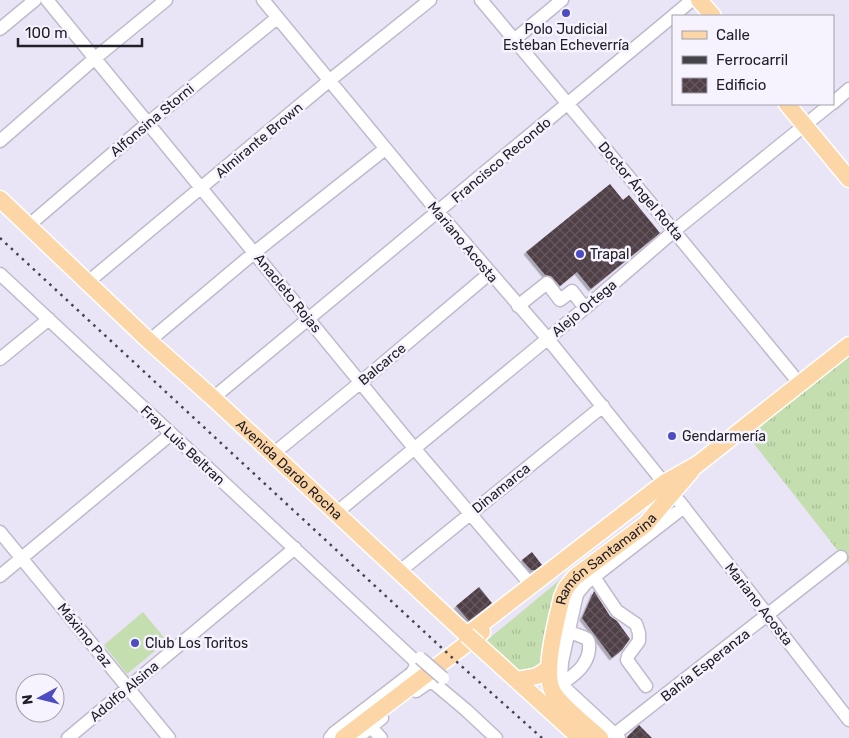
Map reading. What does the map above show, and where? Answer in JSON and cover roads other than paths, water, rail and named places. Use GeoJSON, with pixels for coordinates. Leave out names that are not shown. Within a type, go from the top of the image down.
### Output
{"type":"FeatureCollection","features":[{"type":"Feature","properties":{"kind":"main road"},"geometry":{"type":"LineString","coordinates":[[699,0],[712,15]]}},
{"type":"Feature","properties":{"kind":"main road"},"geometry":{"type":"LineString","coordinates":[[788,105],[849,178]]}},
{"type":"Feature","properties":{"kind":"main road","name":"Avenida Dardo Rocha"},"geometry":{"type":"LineString","coordinates":[[0,200],[149,341],[580,738]]}},
{"type":"Feature","properties":{"kind":"main road","name":"Ramón Santamarina"},"geometry":{"type":"LineString","coordinates":[[343,738],[448,657],[613,535],[696,465],[849,345]]}},
{"type":"Feature","properties":{"kind":"main road","name":"Ramón Santamarina"},"geometry":{"type":"LineString","coordinates":[[472,640],[531,585],[669,488]]}},
{"type":"Feature","properties":{"kind":"main road","name":"Ramón Santamarina"},"geometry":{"type":"LineString","coordinates":[[554,670],[560,605],[566,588],[575,577],[646,524],[669,488]]}},
{"type":"Feature","properties":{"kind":"main road"},"geometry":{"type":"LineString","coordinates":[[517,680],[554,670]]}},
{"type":"Feature","properties":{"kind":"main road"},"geometry":{"type":"LineString","coordinates":[[554,670],[550,684],[557,698],[612,737]]}},
{"type":"Feature","properties":{"kind":"street"},"geometry":{"type":"LineString","coordinates":[[0,29],[35,0]]}},
{"type":"Feature","properties":{"kind":"street","name":"Anacleto Rojas"},"geometry":{"type":"LineString","coordinates":[[47,0],[414,448],[531,585]]}},
{"type":"Feature","properties":{"kind":"street"},"geometry":{"type":"LineString","coordinates":[[0,141],[94,59],[166,0]]}},
{"type":"Feature","properties":{"kind":"street","name":"Mariano Acosta"},"geometry":{"type":"LineString","coordinates":[[263,0],[385,149],[603,406],[849,720]]}},
{"type":"Feature","properties":{"kind":"street","name":"Almirante Brown"},"geometry":{"type":"LineString","coordinates":[[88,282],[330,80],[430,0]]}},
{"type":"Feature","properties":{"kind":"street","name":"Doctor Ángel Rotta"},"geometry":{"type":"LineString","coordinates":[[481,0],[800,384]]}},
{"type":"Feature","properties":{"kind":"street"},"geometry":{"type":"LineString","coordinates":[[515,39],[562,0]]}},
{"type":"Feature","properties":{"kind":"street","name":"Francisco Recondo"},"geometry":{"type":"LineString","coordinates":[[674,15],[692,0]]}},
{"type":"Feature","properties":{"kind":"street","name":"Francisco Recondo"},"geometry":{"type":"LineString","coordinates":[[213,398],[672,17]]}},
{"type":"Feature","properties":{"kind":"street","name":"Alfonsina Storni"},"geometry":{"type":"LineString","coordinates":[[28,226],[148,123],[277,18]]}},
{"type":"Feature","properties":{"kind":"street","name":"Alejo Ortega"},"geometry":{"type":"LineString","coordinates":[[834,101],[849,89]]}},
{"type":"Feature","properties":{"kind":"street","name":"Alejo Ortega"},"geometry":{"type":"LineString","coordinates":[[336,513],[548,339],[674,230],[830,105]]}},
{"type":"Feature","properties":{"kind":"street"},"geometry":{"type":"LineString","coordinates":[[149,341],[255,252],[385,149]]}},
{"type":"Feature","properties":{"kind":"street","name":"Balcarce"},"geometry":{"type":"LineString","coordinates":[[273,454],[490,273]]}},
{"type":"Feature","properties":{"kind":"street","name":"Fray Luis Beltran"},"geometry":{"type":"LineString","coordinates":[[0,274],[366,615],[387,626],[418,662],[439,681],[471,704],[483,725],[496,738]]}},
{"type":"Feature","properties":{"kind":"street"},"geometry":{"type":"LineString","coordinates":[[518,306],[547,283],[560,300],[572,291],[585,308]]}},
{"type":"Feature","properties":{"kind":"street"},"geometry":{"type":"LineString","coordinates":[[0,359],[49,320]]}},
{"type":"Feature","properties":{"kind":"street","name":"Dinamarca"},"geometry":{"type":"LineString","coordinates":[[400,571],[603,406]]}},
{"type":"Feature","properties":{"kind":"street"},"geometry":{"type":"LineString","coordinates":[[0,576],[171,434]]}},
{"type":"Feature","properties":{"kind":"street","name":"Ramón Santamarina"},"geometry":{"type":"LineString","coordinates":[[554,670],[581,588],[684,507]]}},
{"type":"Feature","properties":{"kind":"street","name":"Máximo Paz"},"geometry":{"type":"LineString","coordinates":[[0,532],[169,738]]}},
{"type":"Feature","properties":{"kind":"street","name":"Adolfo Alsina"},"geometry":{"type":"LineString","coordinates":[[68,738],[295,548]]}},
{"type":"Feature","properties":{"kind":"street","name":"Bahía Esperanza"},"geometry":{"type":"LineString","coordinates":[[612,737],[841,557]]}},
{"type":"Feature","properties":{"kind":"street"},"geometry":{"type":"LineString","coordinates":[[594,577],[618,611],[636,624],[639,633],[638,642],[626,660],[646,686]]}},
{"type":"Feature","properties":{"kind":"street"},"geometry":{"type":"LineString","coordinates":[[563,683],[583,666],[587,660],[589,649],[589,642],[586,638],[568,632]]}},
{"type":"Feature","properties":{"kind":"street"},"geometry":{"type":"LineString","coordinates":[[330,738],[412,672],[418,662]]}},
{"type":"Feature","properties":{"kind":"street"},"geometry":{"type":"LineString","coordinates":[[554,670],[569,693],[612,737]]}},
{"type":"Feature","properties":{"kind":"street"},"geometry":{"type":"LineString","coordinates":[[357,738],[424,685],[429,682],[439,681]]}},
{"type":"Feature","properties":{"kind":"street"},"geometry":{"type":"LineString","coordinates":[[371,726],[381,738]]}},
{"type":"Feature","properties":{"kind":"railway"},"geometry":{"type":"LineString","coordinates":[[0,238],[458,663],[542,738]]}},
{"type":"Feature","properties":{"kind":"place","name":"Polo Judicial Esteban Echeverría"},"geometry":{"type":"Point","coordinates":[566,13]}},
{"type":"Feature","properties":{"kind":"place","name":"Trapal"},"geometry":{"type":"Point","coordinates":[580,254]}},
{"type":"Feature","properties":{"kind":"place","name":"Gendarmería"},"geometry":{"type":"Point","coordinates":[672,436]}},
{"type":"Feature","properties":{"kind":"place","name":"Club Los Toritos"},"geometry":{"type":"Point","coordinates":[135,643]}}]}
